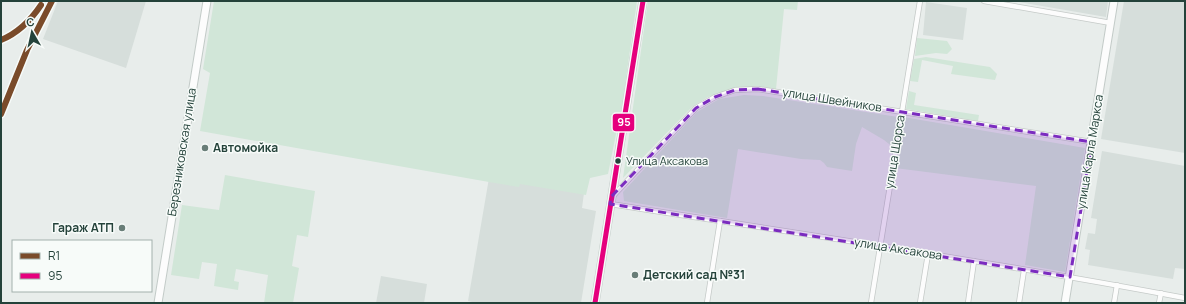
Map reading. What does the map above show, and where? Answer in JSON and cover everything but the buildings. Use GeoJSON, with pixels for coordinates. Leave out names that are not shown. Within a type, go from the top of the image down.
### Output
{"type":"FeatureCollection","features":[{"type":"Feature","properties":{"kind":"main road","name":"Березниковская улица"},"geometry":{"type":"LineString","coordinates":[[158,303],[207,1]]}},
{"type":"Feature","properties":{"kind":"main road"},"geometry":{"type":"LineString","coordinates":[[595,303],[642,1]]}},
{"type":"Feature","properties":{"kind":"main road","name":"улица Карла Маркса"},"geometry":{"type":"LineString","coordinates":[[1065,303],[1114,1]]}},
{"type":"Feature","properties":{"kind":"street","name":"улица Щорса"},"geometry":{"type":"LineString","coordinates":[[871,303],[920,1]]}},
{"type":"Feature","properties":{"kind":"street"},"geometry":{"type":"LineString","coordinates":[[984,1],[1111,23]]}},
{"type":"Feature","properties":{"kind":"street","name":"улица Швейников"},"geometry":{"type":"LineString","coordinates":[[611,200],[696,108],[715,97],[735,90],[758,89],[1092,142]]}},
{"type":"Feature","properties":{"kind":"street","name":"улица Аксакова"},"geometry":{"type":"LineString","coordinates":[[611,200],[720,221],[974,261],[1185,298]]}},
{"type":"Feature","properties":{"kind":"street"},"geometry":{"type":"LineString","coordinates":[[707,303],[720,221]]}},
{"type":"Feature","properties":{"kind":"street"},"geometry":{"type":"LineString","coordinates":[[920,303],[928,254]]}},
{"type":"Feature","properties":{"kind":"street"},"geometry":{"type":"LineString","coordinates":[[968,303],[974,261]]}},
{"type":"Feature","properties":{"kind":"street"},"geometry":{"type":"LineString","coordinates":[[1019,303],[1024,270]]}},
{"type":"Feature","properties":{"kind":"street"},"geometry":{"type":"LineString","coordinates":[[1114,303],[1117,285]]}},
{"type":"Feature","properties":{"kind":"street"},"geometry":{"type":"LineString","coordinates":[[1159,303],[1161,293]]}},
{"type":"Feature","properties":{"kind":"highlighted area"},"geometry":{"type":"Polygon","coordinates":[[[758,89],[1092,142],[1070,277],[610,204],[611,197],[696,108],[715,97],[735,90],[758,89]]]}},
{"type":"Feature","properties":{"kind":"shaded area"},"geometry":{"type":"Polygon","coordinates":[[[58,1],[146,1],[126,68],[43,39],[58,1]]]}},
{"type":"Feature","properties":{"kind":"shaded area"},"geometry":{"type":"Polygon","coordinates":[[[1013,1],[1108,1],[1106,17],[1013,1]]]}},
{"type":"Feature","properties":{"kind":"shaded area"},"geometry":{"type":"Polygon","coordinates":[[[1124,1],[1185,1],[1185,153],[1101,139],[1124,1]]]}},
{"type":"Feature","properties":{"kind":"shaded area"},"geometry":{"type":"Polygon","coordinates":[[[926,2],[967,8],[963,40],[923,35],[926,2]]]}},
{"type":"Feature","properties":{"kind":"shaded area"},"geometry":{"type":"Polygon","coordinates":[[[1102,151],[1185,166],[1185,269],[1175,268],[1173,279],[1088,265],[1090,250],[1085,249],[1088,233],[1095,234],[1097,219],[1091,218],[1102,151]]]}},
{"type":"Feature","properties":{"kind":"shaded area"},"geometry":{"type":"Polygon","coordinates":[[[489,178],[584,193],[582,208],[596,211],[581,303],[476,303],[468,301],[489,178]]]}},
{"type":"Feature","properties":{"kind":"shaded area"},"geometry":{"type":"Polygon","coordinates":[[[381,276],[427,284],[424,303],[376,303],[381,276]]]}},
{"type":"Feature","properties":{"kind":"green space"},"geometry":{"type":"Polygon","coordinates":[[[214,1],[637,1],[623,99],[608,174],[590,178],[586,195],[520,184],[519,187],[200,131],[210,73],[203,69],[214,1]]]}},
{"type":"Feature","properties":{"kind":"green space"},"geometry":{"type":"Polygon","coordinates":[[[648,1],[798,1],[797,10],[784,9],[776,89],[749,87],[726,91],[708,97],[692,107],[623,178],[648,1]]]}},
{"type":"Feature","properties":{"kind":"green space"},"geometry":{"type":"Polygon","coordinates":[[[917,38],[947,41],[952,49],[947,54],[936,53],[915,56],[917,38]]]}},
{"type":"Feature","properties":{"kind":"green space"},"geometry":{"type":"Polygon","coordinates":[[[926,57],[990,67],[997,74],[995,80],[951,74],[953,66],[922,60],[918,82],[910,81],[914,59],[926,57]]]}},
{"type":"Feature","properties":{"kind":"green space"},"geometry":{"type":"Polygon","coordinates":[[[909,91],[916,93],[914,105],[979,115],[978,121],[906,109],[909,91]]]}},
{"type":"Feature","properties":{"kind":"green space"},"geometry":{"type":"Polygon","coordinates":[[[744,95],[763,96],[898,117],[894,148],[884,140],[862,127],[856,144],[852,171],[827,167],[820,160],[801,159],[738,149],[727,218],[624,201],[623,192],[697,112],[719,99],[744,95]]]}},
{"type":"Feature","properties":{"kind":"green space"},"geometry":{"type":"Polygon","coordinates":[[[903,117],[1085,148],[1065,272],[1025,265],[1036,186],[895,168],[903,117]]]}},
{"type":"Feature","properties":{"kind":"green space"},"geometry":{"type":"Polygon","coordinates":[[[225,175],[315,191],[308,237],[297,235],[292,266],[299,268],[293,303],[264,303],[268,275],[236,269],[234,281],[239,282],[238,290],[214,286],[217,264],[202,262],[199,279],[171,275],[182,205],[219,210],[225,175]]]}},
{"type":"Feature","properties":{"kind":"transit line","name":"R1"},"geometry":{"type":"LineString","coordinates":[[1,114],[27,50],[52,1]]}},
{"type":"Feature","properties":{"kind":"transit line","name":"95"},"geometry":{"type":"LineString","coordinates":[[595,303],[643,1]]}},
{"type":"Feature","properties":{"kind":"transit line","name":"R1"},"geometry":{"type":"LineString","coordinates":[[1,40],[24,26],[41,5]]}},
{"type":"Feature","properties":{"kind":"place","name":"Автомойка"},"geometry":{"type":"Point","coordinates":[205,148]}},
{"type":"Feature","properties":{"kind":"place","name":"Улица Аксакова"},"geometry":{"type":"Point","coordinates":[618,161]}},
{"type":"Feature","properties":{"kind":"place","name":"Гараж АТП"},"geometry":{"type":"Point","coordinates":[122,228]}},
{"type":"Feature","properties":{"kind":"place","name":"Детский сад №31"},"geometry":{"type":"Point","coordinates":[635,275]}}]}
